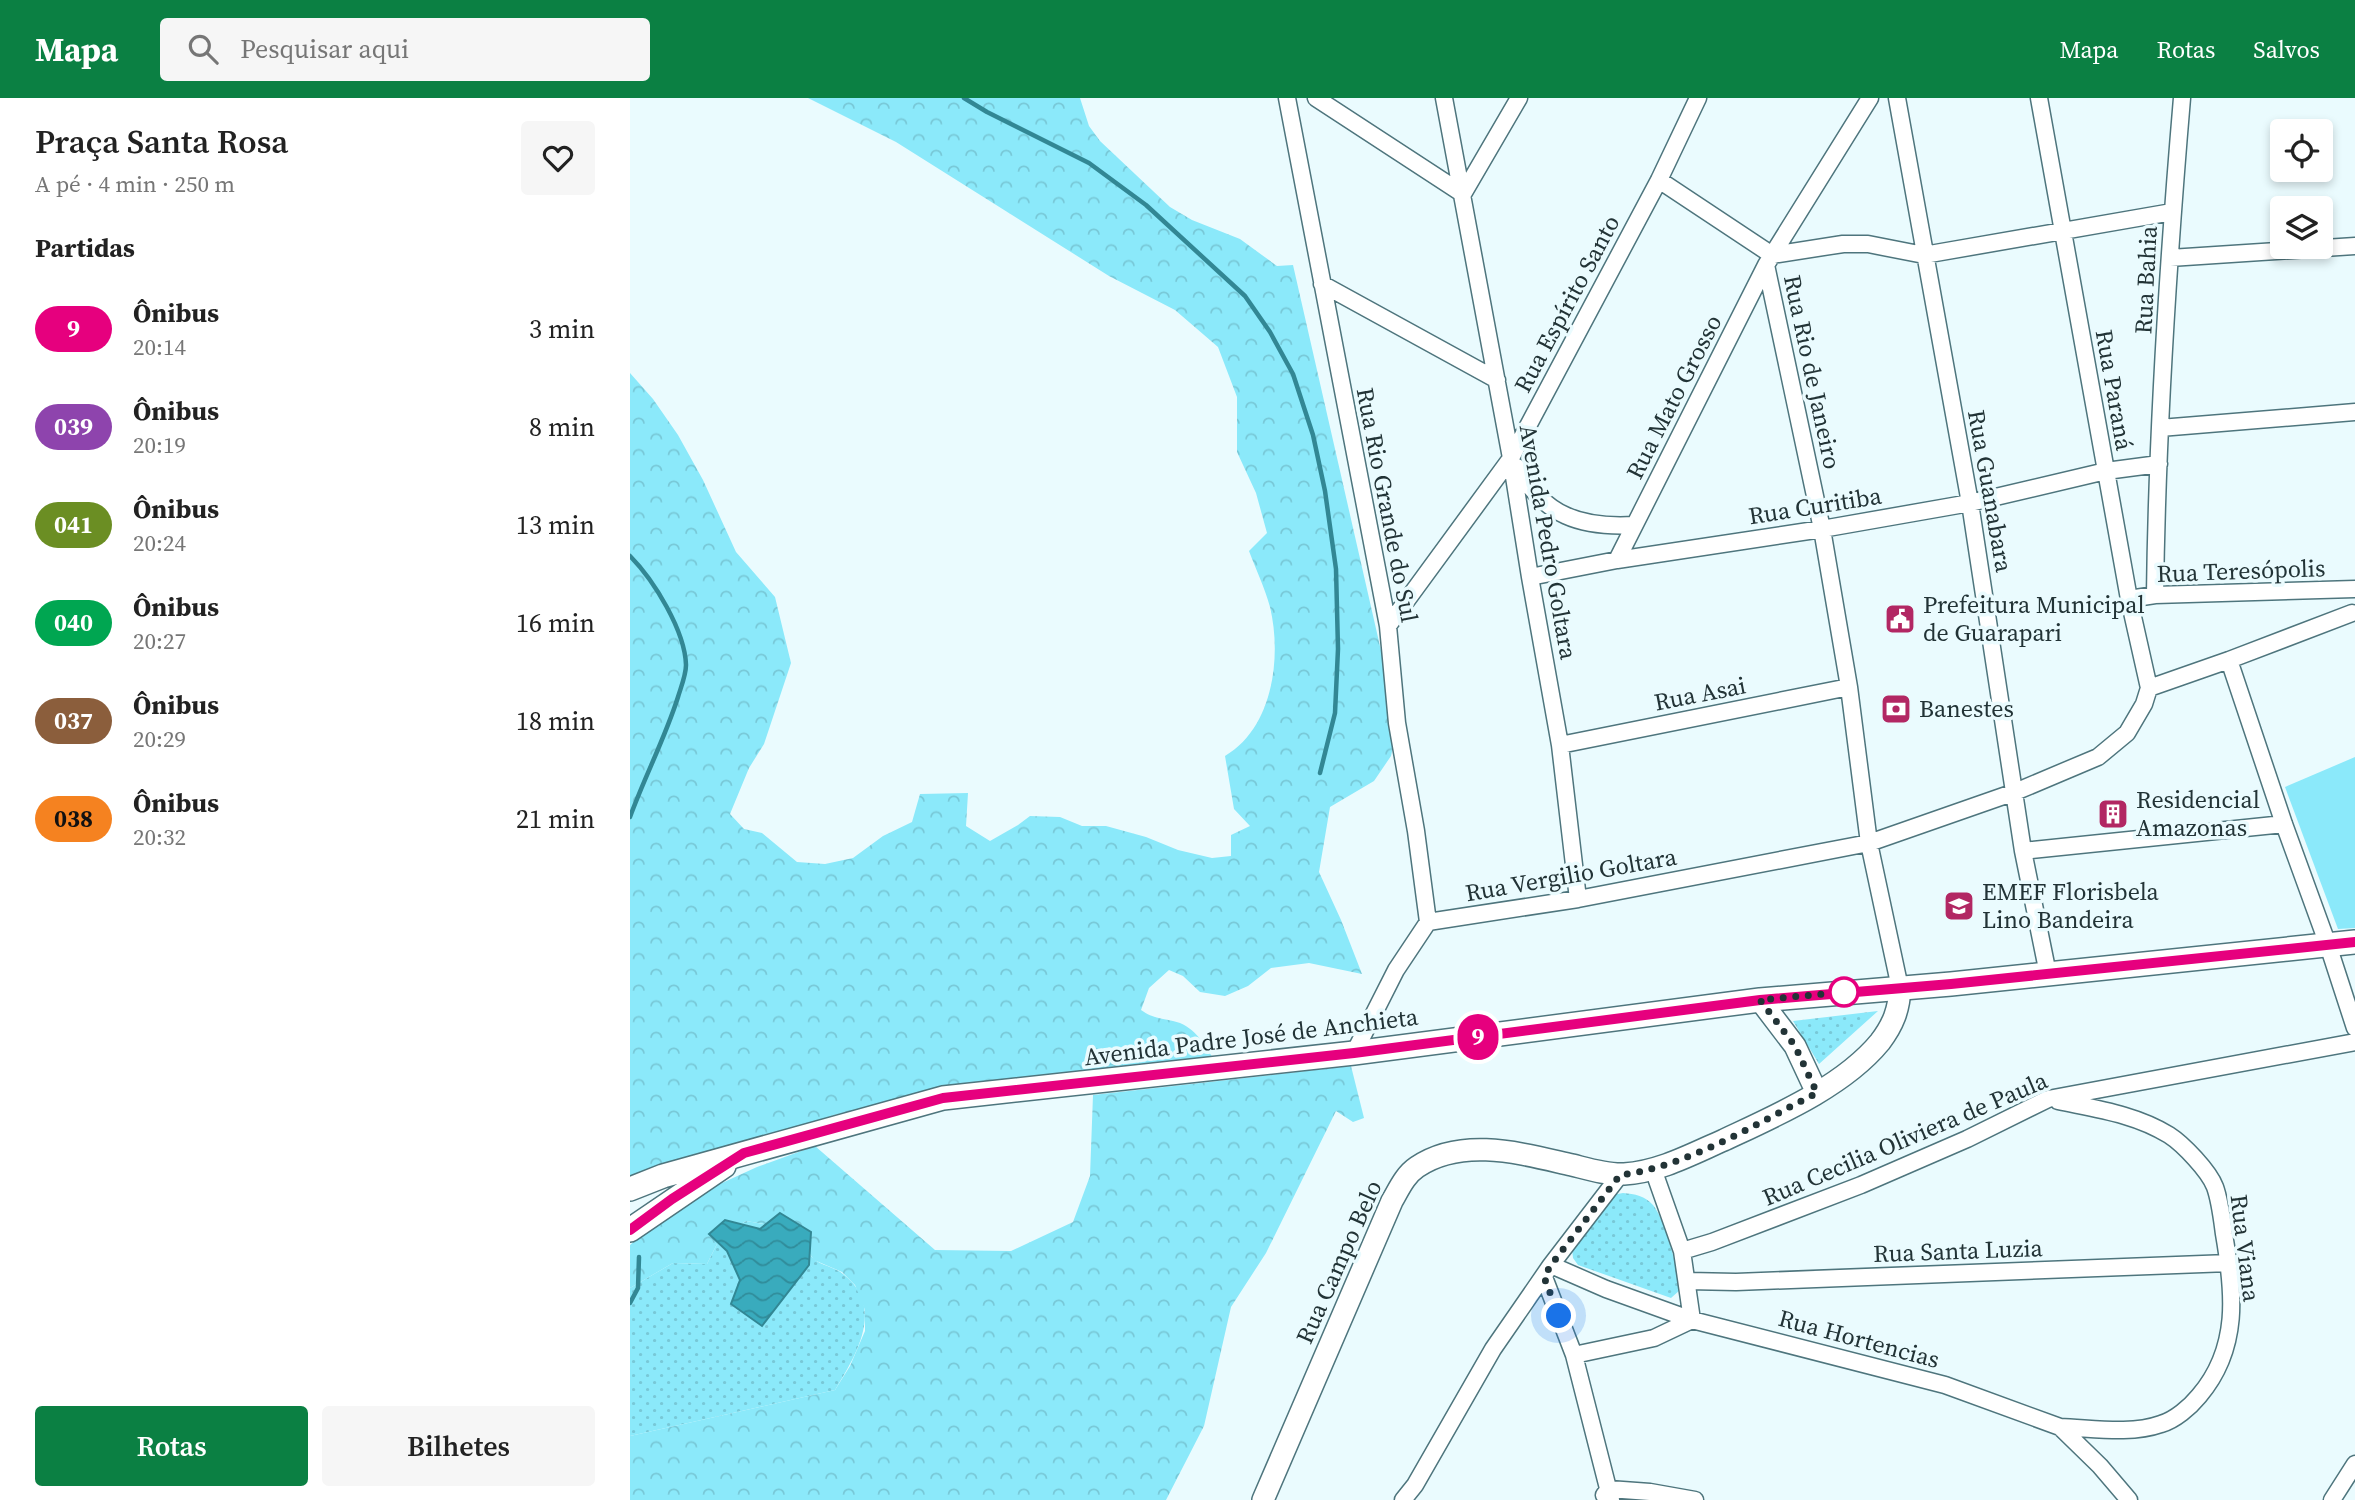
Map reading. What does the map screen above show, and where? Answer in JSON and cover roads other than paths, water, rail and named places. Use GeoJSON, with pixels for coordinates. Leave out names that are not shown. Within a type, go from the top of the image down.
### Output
{"type":"FeatureCollection","features":[{"type":"Feature","properties":{"kind":"main road","name":"Avenida Padre José de Anchieta"},"geometry":{"type":"LineString","coordinates":[[630,1189],[663,1176],[943,1098],[1354,1053],[1760,1000],[2049,974],[2355,942]]}},
{"type":"Feature","properties":{"kind":"main road","name":"Avenida Padre José de Anchieta"},"geometry":{"type":"LineString","coordinates":[[630,1230],[672,1199],[744,1153]]}},
{"type":"Feature","properties":{"kind":"street","name":"Rua Rio Grande do Sul"},"geometry":{"type":"LineString","coordinates":[[1287,98],[1388,626],[1397,723],[1416,831],[1428,922]]}},
{"type":"Feature","properties":{"kind":"street"},"geometry":{"type":"LineString","coordinates":[[1316,98],[1463,194],[1519,98]]}},
{"type":"Feature","properties":{"kind":"street","name":"Avenida Pedro Goltara"},"geometry":{"type":"LineString","coordinates":[[1444,98],[1511,457],[1560,745],[1578,899]]}},
{"type":"Feature","properties":{"kind":"street","name":"Rua Espírito Santo"},"geometry":{"type":"LineString","coordinates":[[1388,626],[1511,457],[1659,180],[1698,98]]}},
{"type":"Feature","properties":{"kind":"street","name":"Rua Rio de Janeiro"},"geometry":{"type":"LineString","coordinates":[[1870,98],[1769,260],[1822,529],[1849,687],[1869,843],[1900,988]]}},
{"type":"Feature","properties":{"kind":"street","name":"Rua Guanabara"},"geometry":{"type":"LineString","coordinates":[[1897,98],[1970,503],[2023,851],[2049,974]]}},
{"type":"Feature","properties":{"kind":"street","name":"Rua Paraná"},"geometry":{"type":"LineString","coordinates":[[2039,98],[2106,471],[2149,688]]}},
{"type":"Feature","properties":{"kind":"street","name":"Rua Bahia"},"geometry":{"type":"LineString","coordinates":[[2155,595],[2160,428],[2172,212],[2182,98]]}},
{"type":"Feature","properties":{"kind":"street"},"geometry":{"type":"LineString","coordinates":[[1659,180],[1769,260],[1843,244],[1868,244],[1924,254],[2172,212]]}},
{"type":"Feature","properties":{"kind":"street"},"geometry":{"type":"LineString","coordinates":[[2170,258],[2355,246]]}},
{"type":"Feature","properties":{"kind":"street","name":"Rua Mato Grosso"},"geometry":{"type":"LineString","coordinates":[[1617,560],[1769,260]]}},
{"type":"Feature","properties":{"kind":"street"},"geometry":{"type":"LineString","coordinates":[[1322,284],[1497,380]]}},
{"type":"Feature","properties":{"kind":"street"},"geometry":{"type":"LineString","coordinates":[[2160,428],[2355,411]]}},
{"type":"Feature","properties":{"kind":"street"},"geometry":{"type":"LineString","coordinates":[[1511,457],[1526,484],[1548,505],[1575,520],[1604,527],[1634,525]]}},
{"type":"Feature","properties":{"kind":"street","name":"Rua Curitiba"},"geometry":{"type":"LineString","coordinates":[[1530,577],[1617,560],[1970,503],[2106,471],[2159,464]]}},
{"type":"Feature","properties":{"kind":"street"},"geometry":{"type":"LineString","coordinates":[[2149,688],[2353,617],[2350,589]]}},
{"type":"Feature","properties":{"kind":"street","name":"Rua Teresópolis"},"geometry":{"type":"LineString","coordinates":[[2130,599],[2155,595],[2350,589]]}},
{"type":"Feature","properties":{"kind":"street"},"geometry":{"type":"LineString","coordinates":[[2229,660],[2355,1028]]}},
{"type":"Feature","properties":{"kind":"street","name":"Rua Asai"},"geometry":{"type":"LineString","coordinates":[[1560,745],[1849,687]]}},
{"type":"Feature","properties":{"kind":"street","name":"Rua Vergilio Goltara"},"geometry":{"type":"LineString","coordinates":[[1428,922],[1578,899],[1869,843],[2015,792],[2098,757],[2127,733],[2144,704],[2149,688]]}},
{"type":"Feature","properties":{"kind":"street"},"geometry":{"type":"LineString","coordinates":[[2023,851],[2284,824]]}},
{"type":"Feature","properties":{"kind":"street"},"geometry":{"type":"LineString","coordinates":[[1354,1053],[1396,970],[1428,922]]}},
{"type":"Feature","properties":{"kind":"street","name":"Rua Campo Belo"},"geometry":{"type":"LineString","coordinates":[[1263,1500],[1392,1201],[1403,1181],[1416,1168],[1434,1158],[1467,1150],[1495,1150],[1620,1175],[1653,1170],[1748,1128],[1817,1093],[1856,1065],[1879,1043],[1892,1024],[1899,1007],[1900,988]]}},
{"type":"Feature","properties":{"kind":"street"},"geometry":{"type":"LineString","coordinates":[[1760,1000],[1795,1046],[1817,1093]]}},
{"type":"Feature","properties":{"kind":"street","name":"Rua Cecilia Oliviera de Paula"},"geometry":{"type":"LineString","coordinates":[[1682,1251],[1861,1185],[1967,1139],[2049,1099],[2355,1042]]}},
{"type":"Feature","properties":{"kind":"street","name":"Rua Viana"},"geometry":{"type":"LineString","coordinates":[[2049,1099],[2131,1116],[2171,1136],[2196,1160],[2215,1186],[2230,1264],[2232,1303],[2229,1341],[2214,1378],[2191,1406],[2162,1424],[2128,1429],[2060,1427]]}},
{"type":"Feature","properties":{"kind":"street"},"geometry":{"type":"LineString","coordinates":[[1574,1356],[1654,1338],[1692,1320],[1682,1251],[1653,1170]]}},
{"type":"Feature","properties":{"kind":"street"},"geometry":{"type":"LineString","coordinates":[[1403,1500],[1415,1485],[1493,1349],[1620,1175]]}},
{"type":"Feature","properties":{"kind":"street","name":"Rua Santa Luzia"},"geometry":{"type":"LineString","coordinates":[[1688,1281],[1736,1282],[2230,1264]]}},
{"type":"Feature","properties":{"kind":"street"},"geometry":{"type":"LineString","coordinates":[[1548,1271],[1574,1356],[1607,1496],[1650,1492],[1695,1500]]}},
{"type":"Feature","properties":{"kind":"street","name":"Rua Hortencias"},"geometry":{"type":"LineString","coordinates":[[1548,1271],[1692,1320],[1945,1385],[2060,1427],[2100,1466],[2129,1500]]}},
{"type":"Feature","properties":{"kind":"street"},"geometry":{"type":"LineString","coordinates":[[2332,1500],[2355,1464]]}},
{"type":"Feature","properties":{"kind":"water"},"geometry":{"type":"Polygon","coordinates":[[[780,1213],[811,1232],[809,1265],[762,1326],[731,1304],[740,1280],[727,1251],[709,1234],[725,1220],[760,1229],[780,1213]]]}},
{"type":"Feature","properties":{"kind":"waterway"},"geometry":{"type":"LineString","coordinates":[[964,98],[1089,163],[1146,205],[1245,296],[1270,332],[1293,374],[1313,435],[1325,491],[1336,569],[1338,649],[1335,713],[1320,773]]}},
{"type":"Feature","properties":{"kind":"waterway"},"geometry":{"type":"LineString","coordinates":[[630,556],[649,578],[667,607],[680,637],[686,665],[673,712],[630,817]]}},
{"type":"Feature","properties":{"kind":"waterway"},"geometry":{"type":"LineString","coordinates":[[630,1303],[638,1288],[639,1257]]}},
{"type":"Feature","properties":{"kind":"place","name":"Prefeitura Municipal de Guarapari"},"geometry":{"type":"Point","coordinates":[1900,619]}},
{"type":"Feature","properties":{"kind":"place","name":"Banestes"},"geometry":{"type":"Point","coordinates":[1896,709]}},
{"type":"Feature","properties":{"kind":"place","name":"Residencial Amazonas"},"geometry":{"type":"Point","coordinates":[2113,814]}},
{"type":"Feature","properties":{"kind":"place","name":"EMEF Florisbela Lino Bandeira"},"geometry":{"type":"Point","coordinates":[1959,906]}}]}
